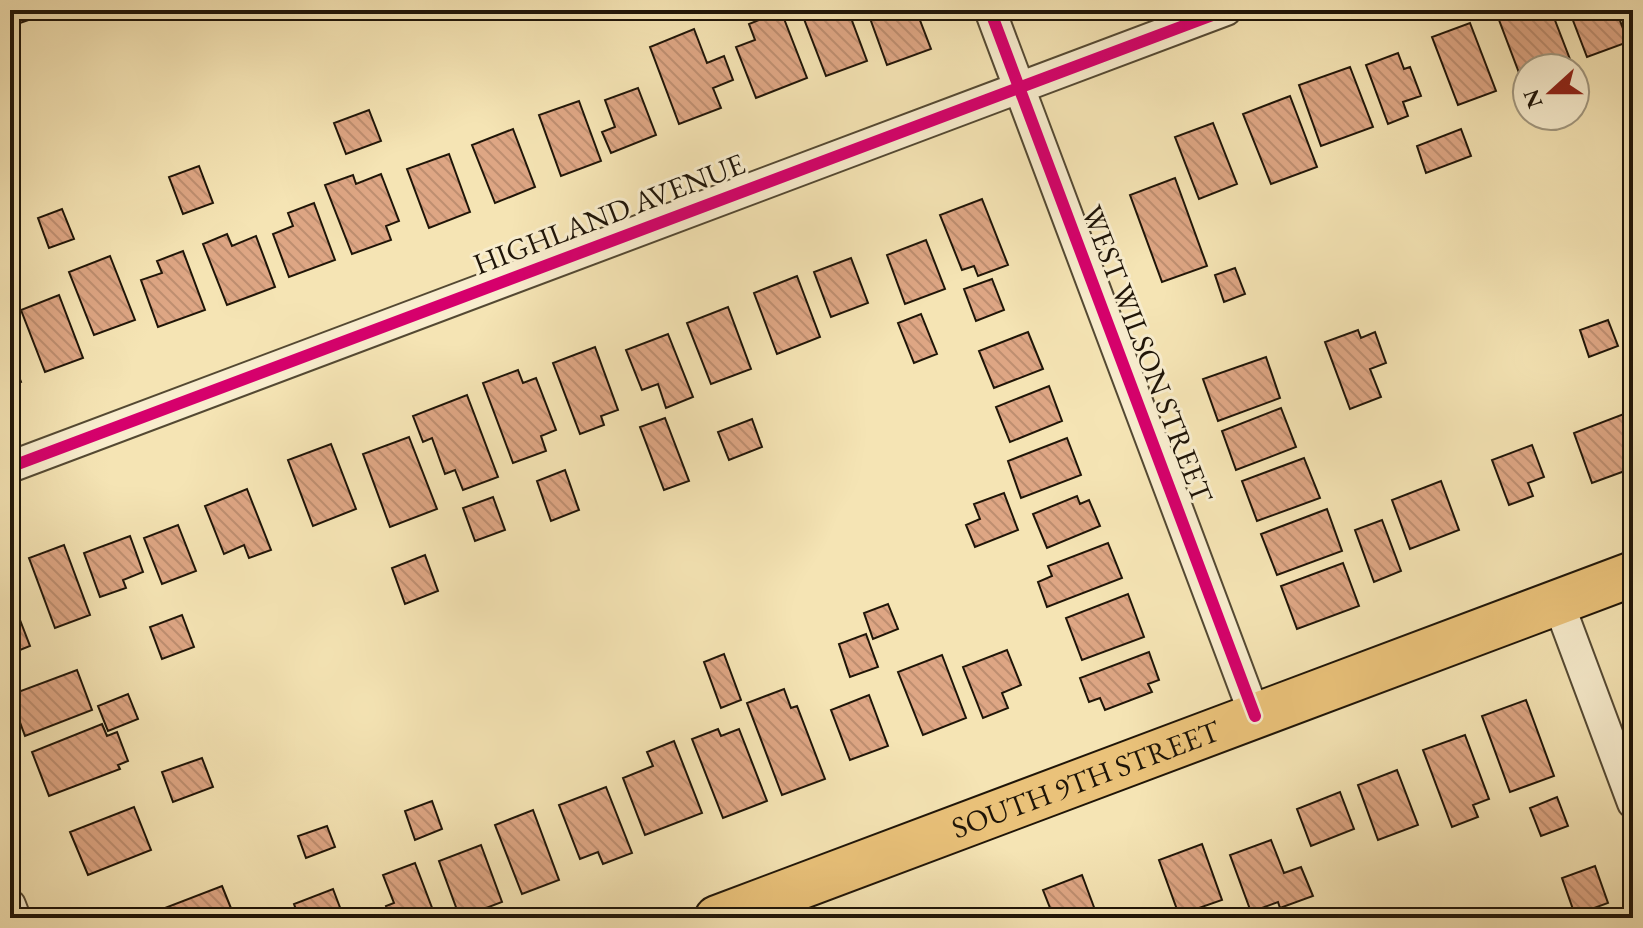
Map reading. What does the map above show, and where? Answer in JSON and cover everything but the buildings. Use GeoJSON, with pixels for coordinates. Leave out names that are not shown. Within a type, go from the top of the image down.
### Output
{"type":"FeatureCollection","features":[{"type":"Feature","properties":{"kind":"main road","name":"SOUTH 9TH STREET"},"geometry":{"type":"LineString","coordinates":[[717,918],[1633,574]]}},
{"type":"Feature","properties":{"kind":"street","name":"WEST WILSON STREET"},"geometry":{"type":"LineString","coordinates":[[990,10],[1255,716]]}},
{"type":"Feature","properties":{"kind":"street","name":"HIGHLAND AVENUE"},"geometry":{"type":"LineString","coordinates":[[10,467],[1226,10]]}},
{"type":"Feature","properties":{"kind":"street"},"geometry":{"type":"LineString","coordinates":[[1558,602],[1633,803]]}},
{"type":"Feature","properties":{"kind":"street"},"geometry":{"type":"LineString","coordinates":[[10,905],[15,918]]}},
{"type":"Feature","properties":{"kind":"cycle path"},"geometry":{"type":"LineString","coordinates":[[990,10],[1255,716]]}},
{"type":"Feature","properties":{"kind":"cycle path"},"geometry":{"type":"LineString","coordinates":[[10,467],[1226,10]]}}]}
